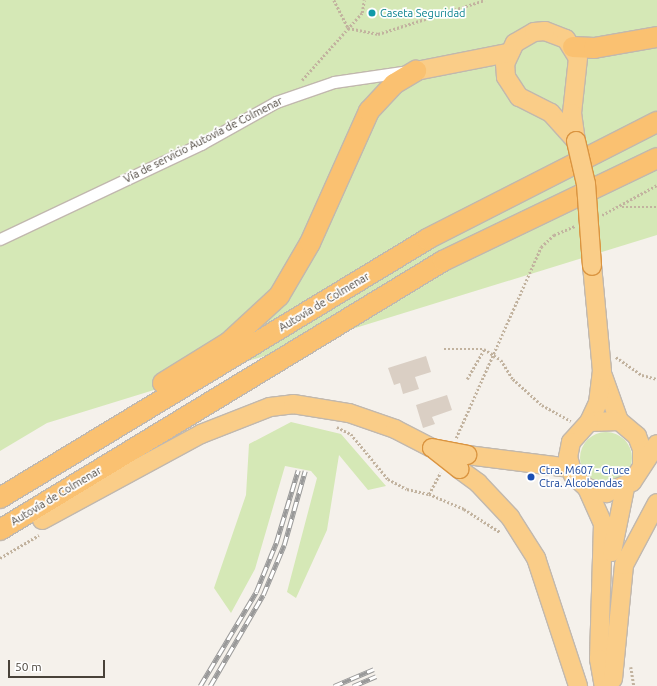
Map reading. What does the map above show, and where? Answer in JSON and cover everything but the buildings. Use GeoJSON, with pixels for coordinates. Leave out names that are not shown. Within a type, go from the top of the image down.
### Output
{"type":"FeatureCollection","features":[{"type":"Feature","properties":{"kind":"highway"},"geometry":{"type":"LineString","coordinates":[[576,141],[551,113],[519,97],[511,88],[506,77],[508,53],[523,36],[539,31],[556,33],[573,48],[579,70],[574,91],[576,141],[586,184],[602,372],[619,421],[637,436],[642,449],[642,464]]}},
{"type":"Feature","properties":{"kind":"highway"},"geometry":{"type":"LineString","coordinates":[[573,48],[594,48],[657,37]]}},
{"type":"Feature","properties":{"kind":"highway"},"geometry":{"type":"LineString","coordinates":[[0,490],[37,460],[229,342],[265,311],[300,263],[369,111],[394,84],[416,71],[508,53]]}},
{"type":"Feature","properties":{"kind":"highway","name":"Autovía de Colmenar"},"geometry":{"type":"LineString","coordinates":[[0,498],[427,239],[657,122]]}},
{"type":"Feature","properties":{"kind":"highway","name":"Autovía de Colmenar"},"geometry":{"type":"LineString","coordinates":[[0,530],[443,261],[657,158]]}},
{"type":"Feature","properties":{"kind":"highway"},"geometry":{"type":"LineString","coordinates":[[602,372],[598,403],[585,425],[571,442],[570,468],[587,488],[603,524],[599,659],[610,684]]}},
{"type":"Feature","properties":{"kind":"highway"},"geometry":{"type":"LineString","coordinates":[[0,546],[44,525],[201,434],[270,407],[293,404],[349,413],[395,429],[463,462],[570,468]]}},
{"type":"Feature","properties":{"kind":"highway"},"geometry":{"type":"LineString","coordinates":[[585,425],[619,421]]}},
{"type":"Feature","properties":{"kind":"highway"},"geometry":{"type":"LineString","coordinates":[[610,684],[609,650],[612,553],[625,488],[657,444]]}},
{"type":"Feature","properties":{"kind":"highway"},"geometry":{"type":"LineString","coordinates":[[463,462],[478,483],[510,517],[536,558],[578,686]]}},
{"type":"Feature","properties":{"kind":"highway"},"geometry":{"type":"LineString","coordinates":[[587,488],[606,493],[625,488]]}},
{"type":"Feature","properties":{"kind":"highway"},"geometry":{"type":"LineString","coordinates":[[610,684],[624,565],[657,503]]}},
{"type":"Feature","properties":{"kind":"street","name":"Vía de servicio Autovía de Colmenar"},"geometry":{"type":"LineString","coordinates":[[0,240],[201,144],[276,102],[334,82],[416,71]]}},
{"type":"Feature","properties":{"kind":"path"},"geometry":{"type":"LineString","coordinates":[[334,0],[348,28]]}},
{"type":"Feature","properties":{"kind":"path"},"geometry":{"type":"LineString","coordinates":[[298,83],[362,13],[364,0]]}},
{"type":"Feature","properties":{"kind":"path"},"geometry":{"type":"LineString","coordinates":[[348,28],[378,34],[485,0]]}},
{"type":"Feature","properties":{"kind":"path"},"geometry":{"type":"LineString","coordinates":[[600,216],[622,207],[657,184]]}},
{"type":"Feature","properties":{"kind":"path"},"geometry":{"type":"LineString","coordinates":[[622,207],[657,207]]}},
{"type":"Feature","properties":{"kind":"path"},"geometry":{"type":"LineString","coordinates":[[460,430],[541,247],[554,235],[578,225]]}},
{"type":"Feature","properties":{"kind":"path"},"geometry":{"type":"LineString","coordinates":[[598,339],[623,364],[657,379]]}},
{"type":"Feature","properties":{"kind":"path"},"geometry":{"type":"LineString","coordinates":[[444,349],[484,349],[493,355],[542,405],[585,425]]}},
{"type":"Feature","properties":{"kind":"path"},"geometry":{"type":"LineString","coordinates":[[467,379],[484,349]]}},
{"type":"Feature","properties":{"kind":"path"},"geometry":{"type":"LineString","coordinates":[[332,424],[351,434],[388,479],[407,489],[429,494],[464,509],[496,527],[505,537]]}},
{"type":"Feature","properties":{"kind":"path"},"geometry":{"type":"LineString","coordinates":[[429,494],[440,473]]}},
{"type":"Feature","properties":{"kind":"path"},"geometry":{"type":"LineString","coordinates":[[0,558],[44,525]]}},
{"type":"Feature","properties":{"kind":"green space"},"geometry":{"type":"Polygon","coordinates":[[[0,0],[657,0],[657,235],[47,423],[0,451],[0,0]]]}},
{"type":"Feature","properties":{"kind":"green space"},"geometry":{"type":"Polygon","coordinates":[[[291,422],[341,434],[386,486],[368,490],[339,455],[327,530],[296,598],[287,592],[317,478],[311,471],[285,466],[255,569],[231,613],[214,588],[246,495],[249,444],[291,422]]]}},
{"type":"Feature","properties":{"kind":"green space"},"geometry":{"type":"Polygon","coordinates":[[[601,432],[611,432],[625,439],[632,453],[632,463],[625,477],[611,484],[601,484],[591,480],[584,473],[580,463],[580,453],[584,443],[591,436],[601,432]]]}},
{"type":"Feature","properties":{"kind":"railway"},"geometry":{"type":"LineString","coordinates":[[200,686],[256,592],[276,543],[298,470]]}},
{"type":"Feature","properties":{"kind":"railway"},"geometry":{"type":"LineString","coordinates":[[210,686],[263,595],[284,545],[305,471]]}},
{"type":"Feature","properties":{"kind":"railway"},"geometry":{"type":"LineString","coordinates":[[334,686],[374,669]]}},
{"type":"Feature","properties":{"kind":"railway"},"geometry":{"type":"LineString","coordinates":[[353,686],[376,676]]}},
{"type":"Feature","properties":{"kind":"place","name":"Caseta Seguridad"},"geometry":{"type":"Point","coordinates":[372,13]}},
{"type":"Feature","properties":{"kind":"place","name":"Ctra. M607 - Cruce Ctra. Alcobendas"},"geometry":{"type":"Point","coordinates":[531,477]}}]}
